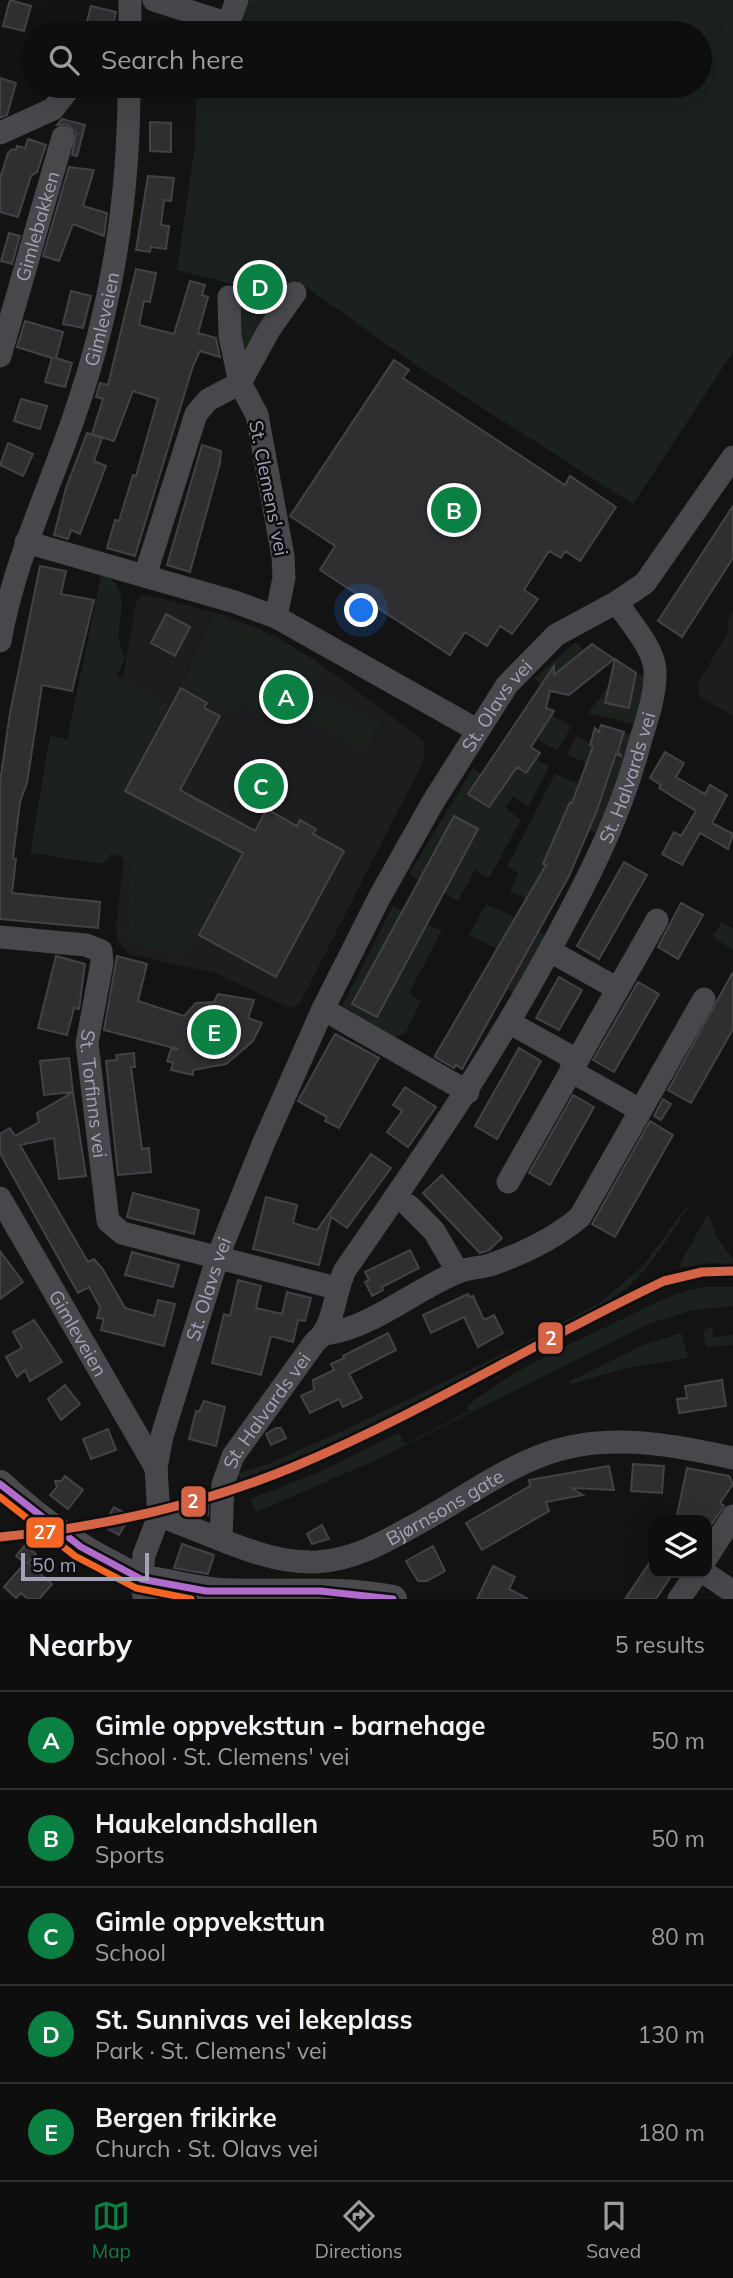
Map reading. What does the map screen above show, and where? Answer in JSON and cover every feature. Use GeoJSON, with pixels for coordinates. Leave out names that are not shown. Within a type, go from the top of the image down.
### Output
{"type":"FeatureCollection","features":[{"type":"Feature","properties":{"kind":"main road"},"geometry":{"type":"LineString","coordinates":[[0,1484],[62,1534],[143,1589],[164,1599]]}},
{"type":"Feature","properties":{"kind":"main road"},"geometry":{"type":"LineString","coordinates":[[143,1589],[260,1596],[363,1594],[393,1599]]}},
{"type":"Feature","properties":{"kind":"street"},"geometry":{"type":"LineString","coordinates":[[130,0],[130,21]]}},
{"type":"Feature","properties":{"kind":"street"},"geometry":{"type":"LineString","coordinates":[[154,0],[220,21]]}},
{"type":"Feature","properties":{"kind":"street"},"geometry":{"type":"LineString","coordinates":[[224,21],[231,16],[237,0]]}},
{"type":"Feature","properties":{"kind":"street"},"geometry":{"type":"LineString","coordinates":[[0,132],[53,109],[62,98]]}},
{"type":"Feature","properties":{"kind":"street","name":"Gimleveien"},"geometry":{"type":"LineString","coordinates":[[0,641],[9,573],[26,542],[76,413],[110,293],[124,195],[129,98]]}},
{"type":"Feature","properties":{"kind":"street","name":"Gimlebakken"},"geometry":{"type":"LineString","coordinates":[[0,356],[63,137]]}},
{"type":"Feature","properties":{"kind":"street"},"geometry":{"type":"LineString","coordinates":[[145,576],[196,414],[208,400],[240,383],[269,330],[295,293]]}},
{"type":"Feature","properties":{"kind":"street"},"geometry":{"type":"LineString","coordinates":[[229,296],[230,336],[240,383]]}},
{"type":"Feature","properties":{"kind":"street","name":"St. Clemens' vei"},"geometry":{"type":"LineString","coordinates":[[240,383],[257,415],[282,545],[284,578],[276,617]]}},
{"type":"Feature","properties":{"kind":"street","name":"St. Olavs vei"},"geometry":{"type":"LineString","coordinates":[[143,1589],[144,1555],[159,1516],[156,1468],[176,1385],[218,1256],[264,1142],[323,1009],[386,886],[477,730],[507,685],[543,645],[568,626],[617,603],[651,576],[733,457]]}},
{"type":"Feature","properties":{"kind":"street"},"geometry":{"type":"LineString","coordinates":[[26,542],[276,617],[477,730]]}},
{"type":"Feature","properties":{"kind":"street","name":"St. Halvards vei"},"geometry":{"type":"LineString","coordinates":[[326,1334],[336,1288],[345,1270],[468,1092],[510,1023],[550,951],[613,825],[625,795],[651,701],[655,670],[651,654],[617,603]]}},
{"type":"Feature","properties":{"kind":"street"},"geometry":{"type":"LineString","coordinates":[[508,1182],[657,920]]}},
{"type":"Feature","properties":{"kind":"street","name":"St. Torfinns vei"},"geometry":{"type":"LineString","coordinates":[[0,937],[86,945],[101,951],[102,963],[88,1043],[108,1221],[122,1233],[218,1256]]}},
{"type":"Feature","properties":{"kind":"street"},"geometry":{"type":"LineString","coordinates":[[550,951],[618,989]]}},
{"type":"Feature","properties":{"kind":"street","name":"St. Halvards vei"},"geometry":{"type":"LineString","coordinates":[[221,1538],[223,1484],[233,1456],[315,1342],[326,1334],[349,1328],[457,1272],[488,1265],[560,1234],[580,1217],[704,999]]}},
{"type":"Feature","properties":{"kind":"street"},"geometry":{"type":"LineString","coordinates":[[323,1009],[468,1092]]}},
{"type":"Feature","properties":{"kind":"street"},"geometry":{"type":"LineString","coordinates":[[510,1023],[568,1055],[578,1075],[640,1110]]}},
{"type":"Feature","properties":{"kind":"street","name":"Gimleveien"},"geometry":{"type":"LineString","coordinates":[[0,1198],[156,1468]]}},
{"type":"Feature","properties":{"kind":"street"},"geometry":{"type":"LineString","coordinates":[[409,1206],[434,1231],[457,1272]]}},
{"type":"Feature","properties":{"kind":"street"},"geometry":{"type":"LineString","coordinates":[[218,1256],[336,1288]]}},
{"type":"Feature","properties":{"kind":"street","name":"Bjørnsons gate"},"geometry":{"type":"LineString","coordinates":[[159,1516],[287,1560],[329,1560],[373,1548],[513,1468],[553,1451],[578,1445],[620,1441],[660,1444],[733,1458]]}},
{"type":"Feature","properties":{"kind":"street"},"geometry":{"type":"LineString","coordinates":[[712,1549],[733,1516]]}},
{"type":"Feature","properties":{"kind":"street"},"geometry":{"type":"LineString","coordinates":[[679,1599],[694,1578]]}},
{"type":"Feature","properties":{"kind":"street"},"geometry":{"type":"LineString","coordinates":[[712,1578],[733,1592]]}},
{"type":"Feature","properties":{"kind":"shaded area"},"geometry":{"type":"Polygon","coordinates":[[[248,0],[733,0],[733,352],[633,504],[426,372],[296,280],[271,311],[245,358],[237,350],[236,285],[177,270],[195,146],[196,98],[712,98],[712,21],[240,21],[248,0]]]}},
{"type":"Feature","properties":{"kind":"shaded area"},"geometry":{"type":"Polygon","coordinates":[[[102,572],[112,580],[121,596],[119,641],[125,658],[117,676],[169,704],[124,789],[241,851],[186,954],[172,958],[161,947],[139,946],[121,932],[130,925],[132,905],[127,891],[131,874],[123,857],[111,854],[104,864],[30,853],[50,736],[67,739],[102,572]]]}},
{"type":"Feature","properties":{"kind":"shaded area"},"geometry":{"type":"Polygon","coordinates":[[[143,594],[225,615],[272,634],[315,660],[422,739],[425,745],[423,762],[300,1003],[294,1007],[290,1008],[215,973],[128,954],[118,941],[116,928],[123,863],[115,831],[114,725],[136,603],[143,594]]]}},
{"type":"Feature","properties":{"kind":"shaded area"},"geometry":{"type":"Polygon","coordinates":[[[733,611],[733,716],[699,696],[698,683],[728,633],[728,618],[733,611]]]}},
{"type":"Feature","properties":{"kind":"shaded area"},"geometry":{"type":"Polygon","coordinates":[[[217,616],[268,635],[324,667],[302,710],[314,689],[380,724],[363,751],[298,716],[290,729],[243,704],[236,716],[180,687],[217,616]]]}},
{"type":"Feature","properties":{"kind":"shaded area"},"geometry":{"type":"Polygon","coordinates":[[[576,642],[584,651],[541,685],[534,678],[576,642]]]}},
{"type":"Feature","properties":{"kind":"shaded area"},"geometry":{"type":"Polygon","coordinates":[[[636,673],[647,676],[637,725],[588,713],[609,685],[606,703],[629,707],[636,673]]]}},
{"type":"Feature","properties":{"kind":"shaded area"},"geometry":{"type":"Polygon","coordinates":[[[552,715],[571,727],[557,751],[537,738],[552,715]]]}},
{"type":"Feature","properties":{"kind":"shaded area"},"geometry":{"type":"Polygon","coordinates":[[[624,732],[634,736],[600,834],[589,830],[624,732]]]}},
{"type":"Feature","properties":{"kind":"shaded area"},"geometry":{"type":"Polygon","coordinates":[[[576,736],[594,746],[587,763],[567,755],[576,736]]]}},
{"type":"Feature","properties":{"kind":"shaded area"},"geometry":{"type":"Polygon","coordinates":[[[527,752],[549,767],[528,807],[513,796],[505,807],[521,820],[489,878],[475,870],[458,901],[444,893],[478,829],[454,816],[419,880],[409,874],[473,768],[482,774],[469,794],[489,807],[527,752]]]}},
{"type":"Feature","properties":{"kind":"shaded area"},"geometry":{"type":"Polygon","coordinates":[[[555,774],[579,784],[573,804],[569,803],[543,863],[546,866],[527,899],[510,891],[518,873],[507,867],[555,774]]]}},
{"type":"Feature","properties":{"kind":"shaded area"},"geometry":{"type":"Polygon","coordinates":[[[486,904],[514,917],[503,937],[527,951],[539,931],[548,938],[516,993],[507,989],[517,970],[503,962],[497,949],[469,935],[486,904]]]}},
{"type":"Feature","properties":{"kind":"shaded area"},"geometry":{"type":"Polygon","coordinates":[[[393,906],[403,911],[353,1004],[377,1017],[427,924],[442,931],[409,993],[421,1001],[406,1032],[394,1038],[342,1006],[393,906]]]}},
{"type":"Feature","properties":{"kind":"shaded area"},"geometry":{"type":"Polygon","coordinates":[[[722,922],[733,929],[733,950],[712,936],[722,922]]]}},
{"type":"Feature","properties":{"kind":"shaded area"},"geometry":{"type":"Polygon","coordinates":[[[692,1199],[651,1262],[634,1281],[604,1305],[372,1423],[274,1467],[240,1479],[239,1473],[273,1462],[351,1427],[507,1352],[601,1302],[643,1266],[692,1199]]]}},
{"type":"Feature","properties":{"kind":"shaded area"},"geometry":{"type":"Polygon","coordinates":[[[708,1213],[718,1240],[733,1259],[733,1264],[711,1263],[678,1268],[708,1213]]]}},
{"type":"Feature","properties":{"kind":"shaded area"},"geometry":{"type":"Polygon","coordinates":[[[703,1287],[733,1287],[733,1306],[694,1310],[647,1324],[378,1459],[257,1512],[250,1499],[321,1471],[399,1433],[405,1444],[469,1411],[466,1407],[482,1395],[552,1353],[654,1304],[703,1287]]]}},
{"type":"Feature","properties":{"kind":"shaded area"},"geometry":{"type":"Polygon","coordinates":[[[712,1326],[713,1337],[733,1335],[733,1345],[706,1347],[703,1331],[712,1326]]]}},
{"type":"Feature","properties":{"kind":"shaded area"},"geometry":{"type":"Polygon","coordinates":[[[681,1333],[688,1358],[631,1367],[571,1384],[570,1381],[645,1344],[681,1333]]]}},
{"type":"Feature","properties":{"kind":"building"},"geometry":{"type":"Polygon","coordinates":[[[10,0],[31,6],[27,21],[21,21],[21,30],[3,26],[10,0]]]}},
{"type":"Feature","properties":{"kind":"building"},"geometry":{"type":"Polygon","coordinates":[[[91,6],[116,12],[114,21],[87,21],[91,6]]]}},
{"type":"Feature","properties":{"kind":"building"},"geometry":{"type":"Polygon","coordinates":[[[0,78],[16,83],[7,115],[0,118],[0,78]]]}},
{"type":"Feature","properties":{"kind":"building"},"geometry":{"type":"Polygon","coordinates":[[[62,119],[85,125],[77,156],[72,155],[76,133],[67,124],[57,125],[62,119]]]}},
{"type":"Feature","properties":{"kind":"building"},"geometry":{"type":"Polygon","coordinates":[[[150,122],[171,123],[171,152],[150,151],[150,122]]]}},
{"type":"Feature","properties":{"kind":"building"},"geometry":{"type":"Polygon","coordinates":[[[28,139],[46,145],[37,172],[31,176],[18,217],[0,212],[0,179],[8,153],[12,149],[16,150],[17,146],[25,148],[28,139]]]}},
{"type":"Feature","properties":{"kind":"building"},"geometry":{"type":"Polygon","coordinates":[[[69,167],[94,170],[83,206],[107,213],[104,236],[73,224],[59,261],[43,256],[69,167]]]}},
{"type":"Feature","properties":{"kind":"building"},"geometry":{"type":"Polygon","coordinates":[[[148,176],[174,178],[171,201],[164,200],[161,225],[169,226],[166,249],[151,247],[150,252],[136,250],[148,176]]]}},
{"type":"Feature","properties":{"kind":"building"},"geometry":{"type":"Polygon","coordinates":[[[9,233],[20,236],[12,264],[1,261],[9,233]]]}},
{"type":"Feature","properties":{"kind":"building"},"geometry":{"type":"Polygon","coordinates":[[[136,269],[156,273],[150,302],[144,301],[139,325],[174,334],[190,281],[205,285],[202,295],[208,297],[198,333],[216,338],[220,357],[200,351],[193,366],[135,556],[107,548],[115,520],[119,521],[133,475],[136,476],[158,399],[133,391],[114,441],[92,434],[103,399],[96,397],[100,383],[108,385],[136,269]]]}},
{"type":"Feature","properties":{"kind":"building"},"geometry":{"type":"Polygon","coordinates":[[[71,291],[91,296],[83,328],[63,324],[71,291]]]}},
{"type":"Feature","properties":{"kind":"building"},"geometry":{"type":"Polygon","coordinates":[[[25,321],[63,332],[56,358],[72,363],[65,387],[45,382],[52,358],[17,347],[25,321]]]}},
{"type":"Feature","properties":{"kind":"building"},"geometry":{"type":"Polygon","coordinates":[[[394,360],[409,370],[403,378],[565,485],[570,476],[616,507],[580,561],[565,551],[561,558],[549,551],[524,590],[538,599],[512,634],[500,626],[487,646],[465,632],[450,655],[320,570],[335,546],[290,516],[394,360]]]}},
{"type":"Feature","properties":{"kind":"building"},"geometry":{"type":"Polygon","coordinates":[[[21,399],[47,406],[40,429],[14,421],[21,399]]]}},
{"type":"Feature","properties":{"kind":"building"},"geometry":{"type":"Polygon","coordinates":[[[87,433],[102,438],[94,461],[106,466],[80,534],[71,530],[68,539],[54,535],[66,488],[87,433]]]}},
{"type":"Feature","properties":{"kind":"building"},"geometry":{"type":"Polygon","coordinates":[[[8,443],[33,454],[23,476],[0,465],[8,443]]]}},
{"type":"Feature","properties":{"kind":"building"},"geometry":{"type":"Polygon","coordinates":[[[202,445],[221,451],[220,463],[190,572],[167,565],[202,445]]]}},
{"type":"Feature","properties":{"kind":"building"},"geometry":{"type":"Polygon","coordinates":[[[733,506],[733,558],[682,637],[658,621],[733,506]]]}},
{"type":"Feature","properties":{"kind":"building"},"geometry":{"type":"Polygon","coordinates":[[[40,566],[66,571],[61,594],[94,600],[72,691],[42,685],[27,783],[20,802],[12,893],[100,902],[98,928],[0,919],[0,782],[10,713],[40,566]]]}},
{"type":"Feature","properties":{"kind":"building"},"geometry":{"type":"Polygon","coordinates":[[[166,614],[190,627],[175,656],[151,643],[166,614]]]}},
{"type":"Feature","properties":{"kind":"building"},"geometry":{"type":"Polygon","coordinates":[[[592,644],[614,659],[569,695],[550,691],[546,708],[554,711],[531,747],[540,753],[526,773],[517,767],[489,807],[468,794],[554,666],[554,675],[592,644]]]}},
{"type":"Feature","properties":{"kind":"building"},"geometry":{"type":"Polygon","coordinates":[[[615,659],[636,673],[629,708],[605,703],[615,659]]]}},
{"type":"Feature","properties":{"kind":"building"},"geometry":{"type":"Polygon","coordinates":[[[273,683],[298,697],[288,709],[267,698],[273,683]]]}},
{"type":"Feature","properties":{"kind":"building"},"geometry":{"type":"Polygon","coordinates":[[[181,688],[207,703],[204,708],[220,716],[180,790],[255,831],[267,809],[297,826],[300,820],[316,829],[313,834],[344,851],[276,977],[199,935],[243,853],[125,791],[181,688]]]}},
{"type":"Feature","properties":{"kind":"building"},"geometry":{"type":"Polygon","coordinates":[[[601,725],[624,732],[618,751],[621,756],[616,754],[596,813],[569,876],[462,1069],[456,1065],[454,1068],[435,1057],[436,1054],[546,865],[543,864],[570,802],[572,803],[593,746],[590,745],[595,728],[599,732],[601,725]]]}},
{"type":"Feature","properties":{"kind":"building"},"geometry":{"type":"Polygon","coordinates":[[[665,752],[684,763],[676,777],[705,794],[710,785],[727,795],[712,823],[733,834],[728,849],[700,833],[682,865],[662,854],[674,832],[681,836],[696,811],[659,788],[661,785],[650,778],[665,752]]]}},
{"type":"Feature","properties":{"kind":"building"},"geometry":{"type":"Polygon","coordinates":[[[454,816],[478,829],[377,1017],[352,1004],[454,816]]]}},
{"type":"Feature","properties":{"kind":"building"},"geometry":{"type":"Polygon","coordinates":[[[624,862],[647,875],[599,959],[577,946],[624,862]]]}},
{"type":"Feature","properties":{"kind":"building"},"geometry":{"type":"Polygon","coordinates":[[[681,903],[703,915],[678,959],[658,947],[681,903]]]}},
{"type":"Feature","properties":{"kind":"building"},"geometry":{"type":"Polygon","coordinates":[[[56,956],[85,964],[79,1009],[74,1008],[67,1035],[38,1028],[56,956]]]}},
{"type":"Feature","properties":{"kind":"building"},"geometry":{"type":"Polygon","coordinates":[[[117,956],[147,964],[138,1001],[184,1016],[196,1003],[214,1002],[218,994],[254,1000],[248,1018],[262,1023],[253,1041],[226,1064],[193,1070],[193,1075],[171,1070],[173,1063],[167,1061],[171,1049],[178,1049],[104,1030],[117,956]]]}},
{"type":"Feature","properties":{"kind":"building"},"geometry":{"type":"Polygon","coordinates":[[[733,972],[733,1029],[691,1103],[668,1090],[733,972]]]}},
{"type":"Feature","properties":{"kind":"building"},"geometry":{"type":"Polygon","coordinates":[[[559,977],[582,990],[559,1030],[536,1018],[559,977]]]}},
{"type":"Feature","properties":{"kind":"building"},"geometry":{"type":"Polygon","coordinates":[[[638,982],[659,994],[614,1072],[593,1060],[638,982]]]}},
{"type":"Feature","properties":{"kind":"building"},"geometry":{"type":"Polygon","coordinates":[[[335,1034],[379,1058],[339,1128],[325,1121],[327,1117],[298,1101],[335,1034]]]}},
{"type":"Feature","properties":{"kind":"building"},"geometry":{"type":"Polygon","coordinates":[[[519,1048],[541,1061],[497,1139],[475,1126],[519,1048]]]}},
{"type":"Feature","properties":{"kind":"building"},"geometry":{"type":"Polygon","coordinates":[[[134,1053],[135,1067],[131,1067],[142,1149],[149,1148],[151,1172],[118,1175],[106,1061],[117,1060],[116,1055],[134,1053]]]}},
{"type":"Feature","properties":{"kind":"building"},"geometry":{"type":"Polygon","coordinates":[[[69,1058],[73,1092],[44,1095],[40,1061],[69,1058]]]}},
{"type":"Feature","properties":{"kind":"building"},"geometry":{"type":"Polygon","coordinates":[[[405,1087],[436,1107],[408,1147],[387,1132],[402,1111],[393,1105],[405,1087]]]}},
{"type":"Feature","properties":{"kind":"building"},"geometry":{"type":"Polygon","coordinates":[[[73,1092],[86,1176],[59,1179],[54,1138],[20,1145],[88,1262],[94,1259],[102,1268],[125,1308],[154,1316],[158,1300],[175,1304],[164,1346],[101,1330],[104,1319],[97,1318],[100,1307],[89,1287],[78,1293],[0,1153],[0,1134],[10,1128],[15,1136],[39,1122],[37,1113],[73,1092]]]}},
{"type":"Feature","properties":{"kind":"building"},"geometry":{"type":"Polygon","coordinates":[[[573,1095],[594,1107],[550,1185],[529,1173],[573,1095]]]}},
{"type":"Feature","properties":{"kind":"building"},"geometry":{"type":"Polygon","coordinates":[[[663,1099],[671,1104],[661,1120],[654,1116],[663,1099]]]}},
{"type":"Feature","properties":{"kind":"building"},"geometry":{"type":"Polygon","coordinates":[[[650,1121],[673,1135],[615,1237],[592,1224],[650,1121]]]}},
{"type":"Feature","properties":{"kind":"building"},"geometry":{"type":"Polygon","coordinates":[[[371,1154],[391,1168],[347,1228],[331,1217],[319,1265],[253,1249],[266,1197],[297,1205],[293,1223],[317,1230],[371,1154]]]}},
{"type":"Feature","properties":{"kind":"building"},"geometry":{"type":"Polygon","coordinates":[[[442,1175],[502,1238],[489,1250],[480,1253],[423,1193],[442,1175]]]}},
{"type":"Feature","properties":{"kind":"building"},"geometry":{"type":"Polygon","coordinates":[[[133,1193],[199,1210],[194,1234],[127,1217],[133,1193]]]}},
{"type":"Feature","properties":{"kind":"building"},"geometry":{"type":"Polygon","coordinates":[[[410,1250],[419,1268],[382,1287],[383,1290],[372,1296],[365,1282],[369,1280],[365,1272],[410,1250]]]}},
{"type":"Feature","properties":{"kind":"building"},"geometry":{"type":"Polygon","coordinates":[[[0,1251],[23,1282],[0,1299],[0,1251]]]}},
{"type":"Feature","properties":{"kind":"building"},"geometry":{"type":"Polygon","coordinates":[[[132,1252],[179,1265],[173,1287],[125,1275],[132,1252]]]}},
{"type":"Feature","properties":{"kind":"building"},"geometry":{"type":"Polygon","coordinates":[[[238,1280],[261,1286],[256,1308],[282,1314],[287,1292],[311,1298],[305,1321],[298,1320],[293,1342],[271,1336],[261,1375],[212,1363],[224,1314],[230,1316],[238,1280]]]}},
{"type":"Feature","properties":{"kind":"building"},"geometry":{"type":"Polygon","coordinates":[[[468,1294],[469,1297],[473,1296],[484,1320],[494,1315],[503,1333],[478,1347],[464,1317],[431,1333],[423,1315],[468,1294]]]}},
{"type":"Feature","properties":{"kind":"building"},"geometry":{"type":"Polygon","coordinates":[[[34,1320],[62,1362],[30,1381],[25,1370],[17,1377],[6,1357],[22,1348],[13,1332],[34,1320]]]}},
{"type":"Feature","properties":{"kind":"building"},"geometry":{"type":"Polygon","coordinates":[[[388,1333],[396,1350],[349,1374],[362,1398],[343,1407],[339,1399],[310,1413],[301,1396],[314,1390],[313,1380],[334,1370],[331,1364],[344,1358],[343,1356],[388,1333]]]}},
{"type":"Feature","properties":{"kind":"building"},"geometry":{"type":"Polygon","coordinates":[[[722,1380],[726,1406],[679,1413],[677,1399],[687,1398],[685,1386],[722,1380]]]}},
{"type":"Feature","properties":{"kind":"building"},"geometry":{"type":"Polygon","coordinates":[[[65,1385],[80,1404],[61,1420],[48,1399],[65,1385]]]}},
{"type":"Feature","properties":{"kind":"building"},"geometry":{"type":"Polygon","coordinates":[[[204,1401],[225,1407],[216,1446],[189,1439],[196,1411],[199,1412],[204,1401]]]}},
{"type":"Feature","properties":{"kind":"building"},"geometry":{"type":"Polygon","coordinates":[[[281,1428],[286,1438],[271,1445],[266,1434],[281,1428]]]}},
{"type":"Feature","properties":{"kind":"building"},"geometry":{"type":"Polygon","coordinates":[[[108,1429],[116,1450],[91,1459],[83,1439],[108,1429]]]}},
{"type":"Feature","properties":{"kind":"building"},"geometry":{"type":"Polygon","coordinates":[[[633,1464],[664,1466],[662,1493],[631,1491],[633,1464]]]}},
{"type":"Feature","properties":{"kind":"building"},"geometry":{"type":"Polygon","coordinates":[[[609,1466],[614,1490],[571,1488],[583,1495],[546,1502],[549,1511],[482,1550],[466,1523],[530,1486],[529,1480],[609,1466]]]}},
{"type":"Feature","properties":{"kind":"building"},"geometry":{"type":"Polygon","coordinates":[[[687,1468],[729,1476],[733,1484],[720,1503],[724,1506],[712,1524],[712,1515],[677,1515],[687,1468]]]}},
{"type":"Feature","properties":{"kind":"building"},"geometry":{"type":"Polygon","coordinates":[[[65,1476],[83,1490],[68,1509],[50,1495],[57,1487],[55,1481],[61,1481],[65,1476]]]}},
{"type":"Feature","properties":{"kind":"building"},"geometry":{"type":"Polygon","coordinates":[[[199,1493],[209,1496],[208,1515],[193,1510],[199,1493]]]}},
{"type":"Feature","properties":{"kind":"building"},"geometry":{"type":"Polygon","coordinates":[[[114,1507],[130,1516],[119,1535],[103,1526],[114,1507]]]}},
{"type":"Feature","properties":{"kind":"building"},"geometry":{"type":"Polygon","coordinates":[[[322,1525],[329,1539],[312,1544],[307,1534],[322,1525]]]}},
{"type":"Feature","properties":{"kind":"building"},"geometry":{"type":"Polygon","coordinates":[[[182,1544],[214,1555],[208,1574],[174,1568],[182,1544]]]}},
{"type":"Feature","properties":{"kind":"building"},"geometry":{"type":"Polygon","coordinates":[[[25,1545],[36,1554],[28,1563],[52,1584],[39,1599],[28,1599],[21,1593],[16,1598],[4,1587],[25,1563],[16,1556],[25,1545]]]}},
{"type":"Feature","properties":{"kind":"building"},"geometry":{"type":"Polygon","coordinates":[[[433,1546],[445,1571],[427,1581],[418,1581],[406,1561],[433,1546]]]}},
{"type":"Feature","properties":{"kind":"building"},"geometry":{"type":"Polygon","coordinates":[[[649,1563],[649,1578],[670,1578],[656,1599],[625,1599],[649,1563]]]}},
{"type":"Feature","properties":{"kind":"building"},"geometry":{"type":"Polygon","coordinates":[[[493,1566],[515,1577],[509,1589],[528,1599],[477,1599],[493,1566]]]}},
{"type":"Feature","properties":{"kind":"transit line","name":"2"},"geometry":{"type":"LineString","coordinates":[[0,1537],[77,1527],[152,1512],[226,1492],[262,1479],[391,1422],[664,1281],[702,1272],[733,1271]]}},
{"type":"Feature","properties":{"kind":"transit line"},"geometry":{"type":"LineString","coordinates":[[0,1484],[81,1547],[141,1579],[206,1591],[320,1591],[393,1599]]}},
{"type":"Feature","properties":{"kind":"transit line","name":"27"},"geometry":{"type":"LineString","coordinates":[[0,1497],[75,1556],[136,1588],[191,1599]]}},
{"type":"Feature","properties":{"kind":"place","name":"St. Sunnivas vei lekeplass"},"geometry":{"type":"Point","coordinates":[260,287]}},
{"type":"Feature","properties":{"kind":"place","name":"Haukelandshallen"},"geometry":{"type":"Point","coordinates":[454,510]}},
{"type":"Feature","properties":{"kind":"place","name":"Gimle oppveksttun - barnehage"},"geometry":{"type":"Point","coordinates":[286,697]}},
{"type":"Feature","properties":{"kind":"place","name":"Gimle oppveksttun"},"geometry":{"type":"Point","coordinates":[261,786]}},
{"type":"Feature","properties":{"kind":"place","name":"Bergen frikirke"},"geometry":{"type":"Point","coordinates":[214,1032]}}]}
